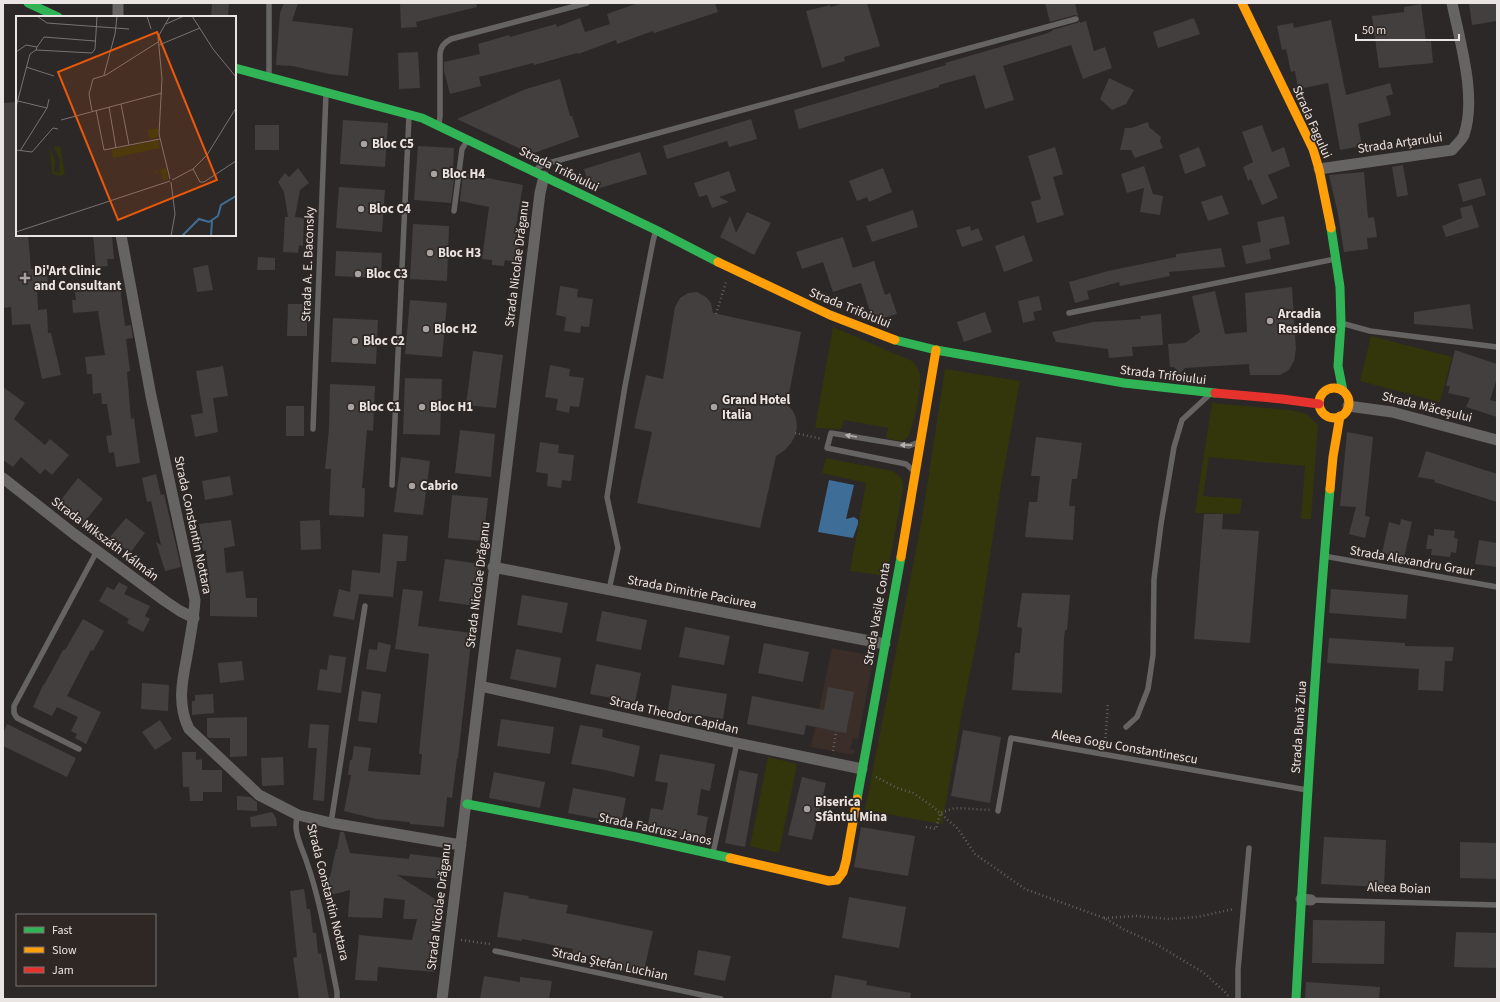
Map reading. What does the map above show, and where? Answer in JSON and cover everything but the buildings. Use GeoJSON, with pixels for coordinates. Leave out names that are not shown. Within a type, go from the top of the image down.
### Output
{"type":"FeatureCollection","features":[{"type":"Feature","properties":{"kind":"street"},"geometry":{"type":"LineString","coordinates":[[28,3],[55,16]]}},
{"type":"Feature","properties":{"kind":"street"},"geometry":{"type":"LineString","coordinates":[[118,3],[118,16]]}},
{"type":"Feature","properties":{"kind":"street","name":"Strada Fagului"},"geometry":{"type":"LineString","coordinates":[[1242,3],[1313,149],[1319,168],[1340,288],[1341,323],[1338,366],[1343,391]]}},
{"type":"Feature","properties":{"kind":"street","name":"Strada Arțarului"},"geometry":{"type":"LineString","coordinates":[[1319,168],[1452,150],[1463,137],[1469,107],[1469,88],[1452,3]]}},
{"type":"Feature","properties":{"kind":"street","name":"Strada Trifoiului"},"geometry":{"type":"LineString","coordinates":[[236,68],[269,77],[326,96],[409,114],[438,125],[656,230],[732,270],[830,315],[863,329],[896,340],[936,350],[1124,383],[1211,394],[1282,399],[1319,404]]}},
{"type":"Feature","properties":{"kind":"street","name":"Strada Nicolae Drăganu"},"geometry":{"type":"LineString","coordinates":[[442,999],[467,804],[540,193],[540,174]]}},
{"type":"Feature","properties":{"kind":"street","name":"Strada Constantin Nottara"},"geometry":{"type":"LineString","coordinates":[[121,236],[151,396],[195,600],[194,618],[181,698],[184,720],[189,729],[259,795],[298,815],[331,823],[461,845]]}},
{"type":"Feature","properties":{"kind":"street","name":"Strada Vasile Conta"},"geometry":{"type":"LineString","coordinates":[[837,880],[843,872],[846,861],[916,473],[936,350]]}},
{"type":"Feature","properties":{"kind":"street","name":"Strada Fagului"},"geometry":{"type":"LineString","coordinates":[[1326,390],[1338,366]]}},
{"type":"Feature","properties":{"kind":"street"},"geometry":{"type":"LineString","coordinates":[[1334,388],[1343,391],[1348,398],[1348,406],[1344,414],[1333,418],[1325,415],[1320,409],[1320,396],[1326,390],[1334,388]]}},
{"type":"Feature","properties":{"kind":"street","name":"Strada Măceșului"},"geometry":{"type":"LineString","coordinates":[[1348,406],[1392,412],[1497,440]]}},
{"type":"Feature","properties":{"kind":"street","name":"Strada Bună Ziua"},"geometry":{"type":"LineString","coordinates":[[1325,415],[1333,457]]}},
{"type":"Feature","properties":{"kind":"street","name":"Strada Bună Ziua"},"geometry":{"type":"LineString","coordinates":[[1296,999],[1306,899],[1308,790],[1324,556],[1333,457],[1340,416]]}},
{"type":"Feature","properties":{"kind":"street","name":"Strada Mikszáth Kálmán"},"geometry":{"type":"LineString","coordinates":[[3,478],[97,551],[165,601],[194,618]]}},
{"type":"Feature","properties":{"kind":"street","name":"Strada Dimitrie Paciurea"},"geometry":{"type":"LineString","coordinates":[[494,568],[885,644]]}},
{"type":"Feature","properties":{"kind":"street","name":"Strada Theodor Capidan"},"geometry":{"type":"LineString","coordinates":[[480,686],[862,769]]}},
{"type":"Feature","properties":{"kind":"street","name":"Strada Fadrusz Janos"},"geometry":{"type":"LineString","coordinates":[[467,804],[636,837],[829,881],[837,880]]}},
{"type":"Feature","properties":{"kind":"lane"},"geometry":{"type":"LineString","coordinates":[[269,3],[269,77]]}},
{"type":"Feature","properties":{"kind":"lane"},"geometry":{"type":"LineString","coordinates":[[438,125],[440,116],[440,54],[442,46],[446,42],[451,39],[587,3]]}},
{"type":"Feature","properties":{"kind":"lane"},"geometry":{"type":"LineString","coordinates":[[540,174],[538,167],[545,164],[1076,19]]}},
{"type":"Feature","properties":{"kind":"lane","name":"Strada A. E. Baconsky"},"geometry":{"type":"LineString","coordinates":[[312,429],[326,96]]}},
{"type":"Feature","properties":{"kind":"lane"},"geometry":{"type":"LineString","coordinates":[[392,485],[409,114]]}},
{"type":"Feature","properties":{"kind":"lane"},"geometry":{"type":"LineString","coordinates":[[454,211],[462,149],[468,139]]}},
{"type":"Feature","properties":{"kind":"lane"},"geometry":{"type":"LineString","coordinates":[[609,590],[618,548],[607,497],[625,386],[656,230]]}},
{"type":"Feature","properties":{"kind":"lane"},"geometry":{"type":"LineString","coordinates":[[1069,313],[1336,259]]}},
{"type":"Feature","properties":{"kind":"lane"},"geometry":{"type":"LineString","coordinates":[[1341,323],[1370,331],[1497,348]]}},
{"type":"Feature","properties":{"kind":"lane"},"geometry":{"type":"LineString","coordinates":[[1126,727],[1137,717],[1148,689],[1153,655],[1154,579],[1161,524],[1174,447],[1182,420],[1211,394]]}},
{"type":"Feature","properties":{"kind":"lane"},"geometry":{"type":"LineString","coordinates":[[916,473],[906,464],[827,448],[831,433],[909,446],[921,440]]}},
{"type":"Feature","properties":{"kind":"lane"},"geometry":{"type":"LineString","coordinates":[[79,749],[17,718],[14,713],[14,706],[97,551]]}},
{"type":"Feature","properties":{"kind":"lane","name":"Strada Alexandru Graur"},"geometry":{"type":"LineString","coordinates":[[1324,556],[1497,587]]}},
{"type":"Feature","properties":{"kind":"lane"},"geometry":{"type":"LineString","coordinates":[[331,823],[364,606]]}},
{"type":"Feature","properties":{"kind":"lane","name":"Aleea Gogu Constantinescu"},"geometry":{"type":"LineString","coordinates":[[998,810],[1011,738],[1308,790]]}},
{"type":"Feature","properties":{"kind":"lane"},"geometry":{"type":"LineString","coordinates":[[713,855],[737,743]]}},
{"type":"Feature","properties":{"kind":"lane","name":"Strada Constantin Nottara"},"geometry":{"type":"LineString","coordinates":[[298,815],[296,826],[297,834],[308,864],[319,905],[337,992],[337,999]]}},
{"type":"Feature","properties":{"kind":"lane"},"geometry":{"type":"LineString","coordinates":[[1238,999],[1238,969],[1249,848]]}},
{"type":"Feature","properties":{"kind":"lane","name":"Aleea Boian"},"geometry":{"type":"LineString","coordinates":[[1306,899],[1497,905]]}},
{"type":"Feature","properties":{"kind":"lane","name":"Strada Ștefan Luchian"},"geometry":{"type":"LineString","coordinates":[[495,951],[721,999]]}},
{"type":"Feature","properties":{"kind":"path"},"geometry":{"type":"LineString","coordinates":[[716,314],[732,270]]}},
{"type":"Feature","properties":{"kind":"path"},"geometry":{"type":"LineString","coordinates":[[1104,755],[1108,704]]}},
{"type":"Feature","properties":{"kind":"path"},"geometry":{"type":"LineString","coordinates":[[830,763],[836,731]]}},
{"type":"Feature","properties":{"kind":"path"},"geometry":{"type":"LineString","coordinates":[[862,769],[897,788],[913,793],[940,813],[958,829],[975,854],[1025,890],[1104,918],[1125,930],[1156,944],[1204,973],[1225,992],[1230,999]]}},
{"type":"Feature","properties":{"kind":"path"},"geometry":{"type":"LineString","coordinates":[[940,813],[955,808],[998,810]]}},
{"type":"Feature","properties":{"kind":"path"},"geometry":{"type":"LineString","coordinates":[[926,827],[936,829],[940,813]]}},
{"type":"Feature","properties":{"kind":"path"},"geometry":{"type":"LineString","coordinates":[[1104,918],[1136,916],[1169,919],[1198,917],[1244,906]]}},
{"type":"Feature","properties":{"kind":"path"},"geometry":{"type":"LineString","coordinates":[[449,939],[495,944],[495,951]]}},
{"type":"Feature","properties":{"kind":"shaded area"},"geometry":{"type":"Polygon","coordinates":[[[832,648],[874,656],[858,739],[853,738],[850,749],[855,750],[854,755],[811,747],[832,648]]]}},
{"type":"Feature","properties":{"kind":"green space"},"geometry":{"type":"Polygon","coordinates":[[[833,327],[912,361],[917,367],[920,373],[918,397],[912,427],[907,438],[900,440],[886,438],[888,428],[844,420],[841,429],[815,428],[833,327]]]}},
{"type":"Feature","properties":{"kind":"green space"},"geometry":{"type":"Polygon","coordinates":[[[1371,336],[1452,357],[1440,402],[1360,381],[1371,336]]]}},
{"type":"Feature","properties":{"kind":"green space"},"geometry":{"type":"Polygon","coordinates":[[[945,369],[1020,381],[1000,491],[978,634],[942,824],[865,810],[922,519],[945,369]]]}},
{"type":"Feature","properties":{"kind":"green space"},"geometry":{"type":"Polygon","coordinates":[[[1212,403],[1290,410],[1307,414],[1318,425],[1311,519],[1301,519],[1305,466],[1209,457],[1203,496],[1242,499],[1240,514],[1195,513],[1212,403]]]}},
{"type":"Feature","properties":{"kind":"green space"},"geometry":{"type":"Polygon","coordinates":[[[826,458],[893,471],[902,479],[903,488],[887,576],[850,571],[866,483],[822,473],[826,458]]]}},
{"type":"Feature","properties":{"kind":"green space"},"geometry":{"type":"Polygon","coordinates":[[[768,757],[797,764],[779,853],[750,846],[768,757]]]}},
{"type":"Feature","properties":{"kind":"water"},"geometry":{"type":"Polygon","coordinates":[[[829,480],[854,485],[846,519],[854,517],[858,520],[853,538],[818,532],[829,480]]]}},
{"type":"Feature","properties":{"kind":"traffic: fast"},"geometry":{"type":"LineString","coordinates":[[28,3],[56,16]]}},
{"type":"Feature","properties":{"kind":"traffic: fast"},"geometry":{"type":"LineString","coordinates":[[236,68],[422,118],[656,230],[718,262]]}},
{"type":"Feature","properties":{"kind":"traffic: fast"},"geometry":{"type":"LineString","coordinates":[[1331,228],[1340,287],[1341,323],[1338,366],[1343,391]]}},
{"type":"Feature","properties":{"kind":"traffic: fast"},"geometry":{"type":"LineString","coordinates":[[895,340],[936,350],[1124,383],[1215,393]]}},
{"type":"Feature","properties":{"kind":"traffic: fast"},"geometry":{"type":"LineString","coordinates":[[1296,999],[1311,744],[1330,489]]}},
{"type":"Feature","properties":{"kind":"traffic: fast"},"geometry":{"type":"LineString","coordinates":[[857,799],[901,557]]}},
{"type":"Feature","properties":{"kind":"traffic: fast"},"geometry":{"type":"LineString","coordinates":[[467,804],[636,837],[730,858]]}},
{"type":"Feature","properties":{"kind":"traffic: slow"},"geometry":{"type":"LineString","coordinates":[[1242,3],[1313,149],[1319,169],[1331,228]]}},
{"type":"Feature","properties":{"kind":"traffic: slow"},"geometry":{"type":"LineString","coordinates":[[718,262],[830,315],[895,340]]}},
{"type":"Feature","properties":{"kind":"traffic: slow"},"geometry":{"type":"LineString","coordinates":[[901,557],[936,350]]}},
{"type":"Feature","properties":{"kind":"traffic: slow"},"geometry":{"type":"LineString","coordinates":[[1334,388],[1345,392],[1349,403],[1345,414],[1334,418],[1323,414],[1319,403],[1323,392],[1334,388]]}},
{"type":"Feature","properties":{"kind":"traffic: slow"},"geometry":{"type":"LineString","coordinates":[[1330,489],[1333,457],[1340,416]]}},
{"type":"Feature","properties":{"kind":"traffic: slow"},"geometry":{"type":"LineString","coordinates":[[730,858],[829,881],[837,880],[843,872],[846,861],[857,799]]}},
{"type":"Feature","properties":{"kind":"traffic: jam"},"geometry":{"type":"LineString","coordinates":[[1215,393],[1319,404]]}},
{"type":"Feature","properties":{"kind":"place","name":"Bloc C5"},"geometry":{"type":"Point","coordinates":[364,144]}},
{"type":"Feature","properties":{"kind":"place","name":"Bloc H4"},"geometry":{"type":"Point","coordinates":[434,174]}},
{"type":"Feature","properties":{"kind":"place","name":"Bloc C4"},"geometry":{"type":"Point","coordinates":[361,209]}},
{"type":"Feature","properties":{"kind":"place","name":"Bloc H3"},"geometry":{"type":"Point","coordinates":[430,253]}},
{"type":"Feature","properties":{"kind":"place","name":"Bloc C3"},"geometry":{"type":"Point","coordinates":[358,274]}},
{"type":"Feature","properties":{"kind":"place","name":"Di'Art Clinic and Consultant"},"geometry":{"type":"Point","coordinates":[25,278]}},
{"type":"Feature","properties":{"kind":"place","name":"Arcadia Residence"},"geometry":{"type":"Point","coordinates":[1270,321]}},
{"type":"Feature","properties":{"kind":"place","name":"Bloc H2"},"geometry":{"type":"Point","coordinates":[426,329]}},
{"type":"Feature","properties":{"kind":"place","name":"Bloc C2"},"geometry":{"type":"Point","coordinates":[355,341]}},
{"type":"Feature","properties":{"kind":"place","name":"Bloc C1"},"geometry":{"type":"Point","coordinates":[351,407]}},
{"type":"Feature","properties":{"kind":"place","name":"Bloc H1"},"geometry":{"type":"Point","coordinates":[422,407]}},
{"type":"Feature","properties":{"kind":"place","name":"Grand Hotel Italia"},"geometry":{"type":"Point","coordinates":[714,407]}},
{"type":"Feature","properties":{"kind":"place","name":"Cabrio"},"geometry":{"type":"Point","coordinates":[412,486]}},
{"type":"Feature","properties":{"kind":"place","name":"Biserica Sfântul Mina"},"geometry":{"type":"Point","coordinates":[807,809]}}]}
